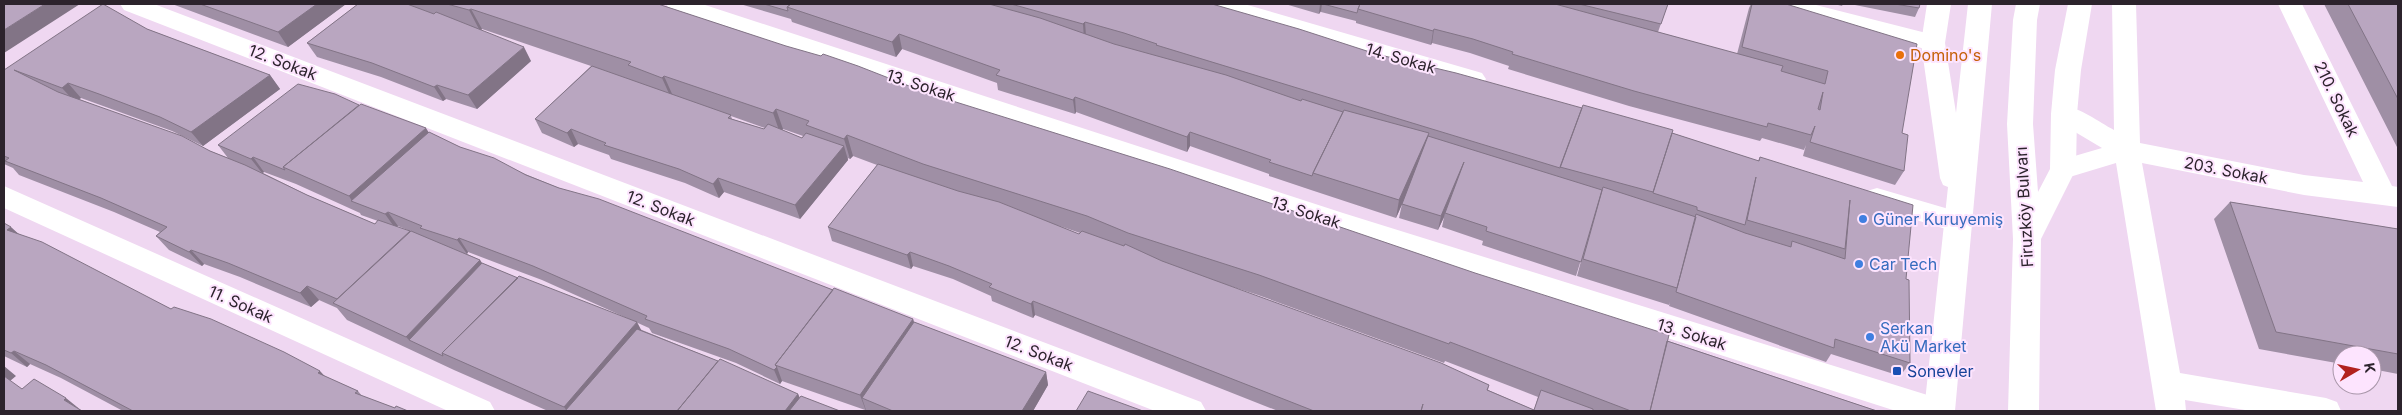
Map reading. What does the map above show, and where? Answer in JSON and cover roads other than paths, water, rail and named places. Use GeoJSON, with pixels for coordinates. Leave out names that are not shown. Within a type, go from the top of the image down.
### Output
{"type":"FeatureCollection","features":[{"type":"Feature","properties":{"kind":"street","name":"12. Sokak"},"geometry":{"type":"LineString","coordinates":[[132,4],[1190,411]]}},
{"type":"Feature","properties":{"kind":"street","name":"13. Sokak"},"geometry":{"type":"LineString","coordinates":[[678,4],[1336,222],[1939,411]]}},
{"type":"Feature","properties":{"kind":"street","name":"14. Sokak"},"geometry":{"type":"LineString","coordinates":[[1217,4],[1493,85]]}},
{"type":"Feature","properties":{"kind":"street"},"geometry":{"type":"LineString","coordinates":[[1782,4],[1933,43]]}},
{"type":"Feature","properties":{"kind":"street"},"geometry":{"type":"LineString","coordinates":[[1939,4],[1933,43],[1959,222]]}},
{"type":"Feature","properties":{"kind":"street"},"geometry":{"type":"LineString","coordinates":[[1939,411],[1980,4]]}},
{"type":"Feature","properties":{"kind":"street","name":"Firuzköy Bulvarı"},"geometry":{"type":"LineString","coordinates":[[2024,411],[2027,239],[2020,124],[2025,20],[2028,4]]}},
{"type":"Feature","properties":{"kind":"street"},"geometry":{"type":"LineString","coordinates":[[2027,239],[2063,169],[2064,114],[2068,70],[2080,4]]}},
{"type":"Feature","properties":{"kind":"street"},"geometry":{"type":"LineString","coordinates":[[2124,4],[2127,150],[2169,398],[2326,411]]}},
{"type":"Feature","properties":{"kind":"street","name":"210. Sokak"},"geometry":{"type":"LineString","coordinates":[[2290,4],[2391,196]]}},
{"type":"Feature","properties":{"kind":"street","name":"203. Sokak"},"geometry":{"type":"LineString","coordinates":[[2064,114],[2127,150],[2304,184],[2391,196]]}},
{"type":"Feature","properties":{"kind":"street"},"geometry":{"type":"LineString","coordinates":[[2063,169],[2127,150]]}},
{"type":"Feature","properties":{"kind":"street"},"geometry":{"type":"LineString","coordinates":[[1854,191],[1959,222]]}},
{"type":"Feature","properties":{"kind":"street","name":"11. Sokak"},"geometry":{"type":"LineString","coordinates":[[4,196],[479,411]]}},
{"type":"Feature","properties":{"kind":"place","name":"Domino's"},"geometry":{"type":"Point","coordinates":[1900,55]}},
{"type":"Feature","properties":{"kind":"place","name":"Güner Kuruyemiş"},"geometry":{"type":"Point","coordinates":[1863,219]}},
{"type":"Feature","properties":{"kind":"place","name":"Car Tech"},"geometry":{"type":"Point","coordinates":[1859,264]}},
{"type":"Feature","properties":{"kind":"place","name":"Serkan Akü Market"},"geometry":{"type":"Point","coordinates":[1870,337]}},
{"type":"Feature","properties":{"kind":"place","name":"Sonevler"},"geometry":{"type":"Point","coordinates":[1897,371]}}]}
